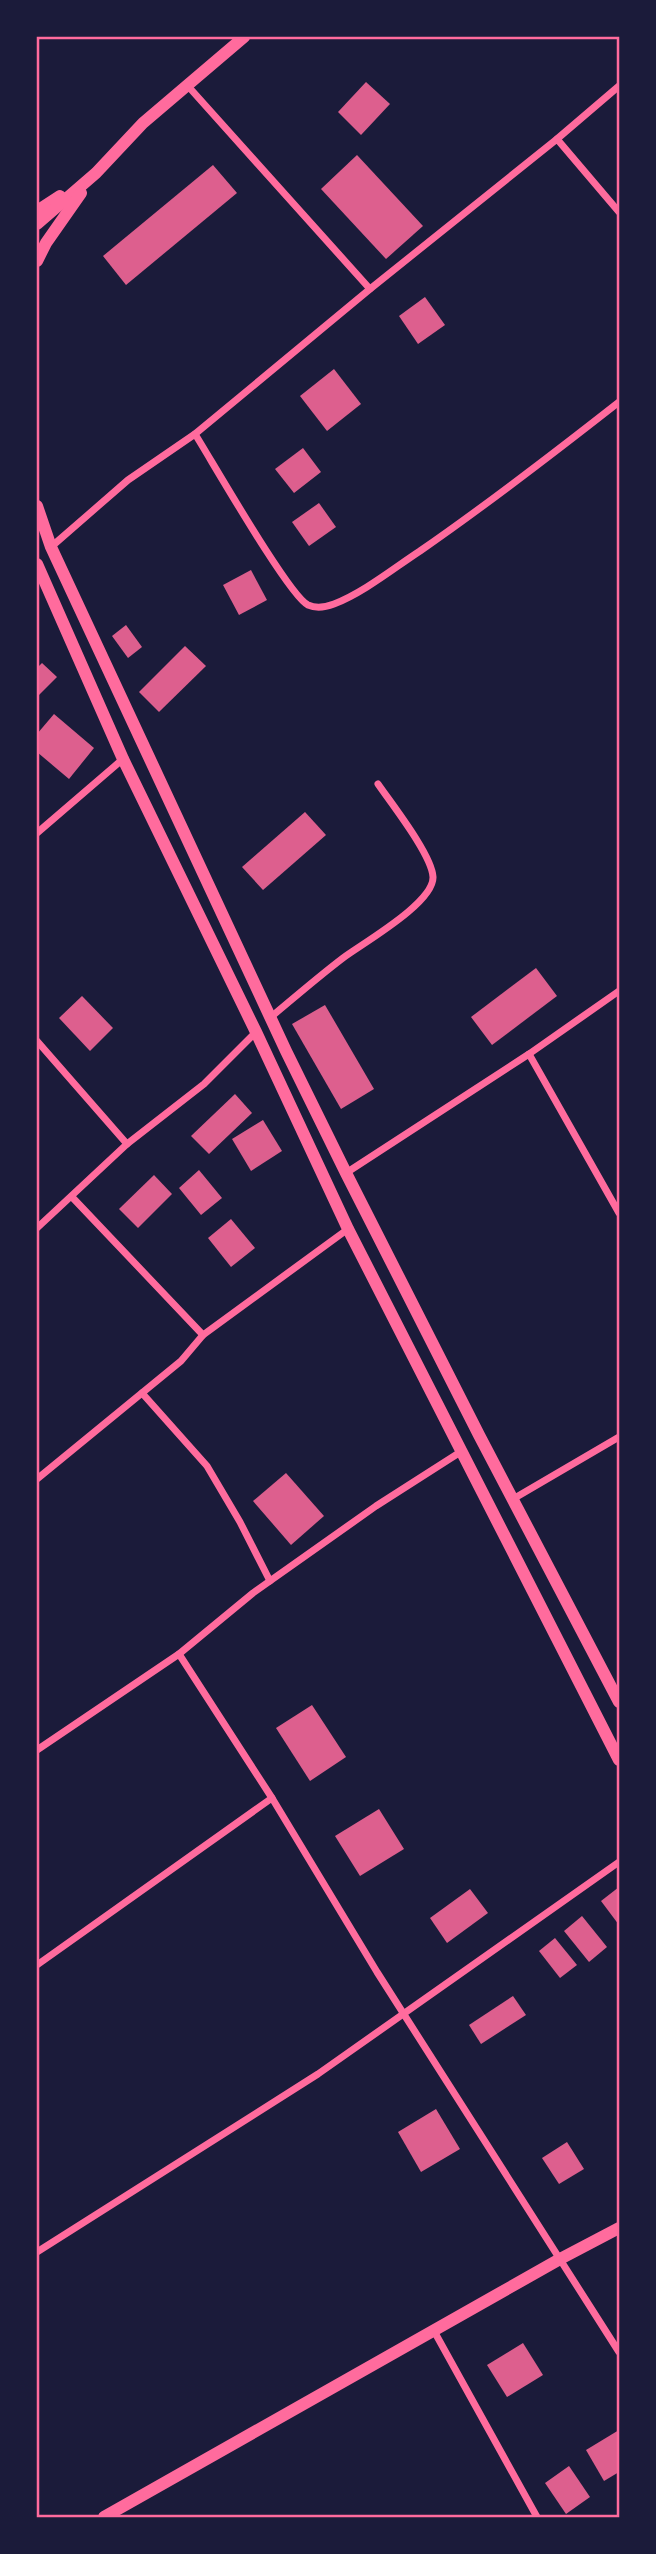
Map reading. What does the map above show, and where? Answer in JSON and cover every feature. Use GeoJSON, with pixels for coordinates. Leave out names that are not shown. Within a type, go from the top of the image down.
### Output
{"type":"FeatureCollection","features":[{"type":"Feature","properties":{"kind":"street"},"geometry":{"type":"LineString","coordinates":[[37,224],[96,173],[143,123],[244,37]]}},
{"type":"Feature","properties":{"kind":"street"},"geometry":{"type":"LineString","coordinates":[[187,85],[370,289]]}},
{"type":"Feature","properties":{"kind":"street"},"geometry":{"type":"LineString","coordinates":[[51,547],[128,480],[195,434],[619,86]]}},
{"type":"Feature","properties":{"kind":"street"},"geometry":{"type":"LineString","coordinates":[[557,139],[619,212]]}},
{"type":"Feature","properties":{"kind":"street"},"geometry":{"type":"LineString","coordinates":[[37,211],[96,173]]}},
{"type":"Feature","properties":{"kind":"street"},"geometry":{"type":"LineString","coordinates":[[37,261],[57,226],[96,173]]}},
{"type":"Feature","properties":{"kind":"street"},"geometry":{"type":"LineString","coordinates":[[195,434],[285,582],[306,604],[324,607],[337,603],[387,574],[474,514],[619,402]]}},
{"type":"Feature","properties":{"kind":"street"},"geometry":{"type":"LineString","coordinates":[[37,506],[51,547],[346,1173],[619,1702]]}},
{"type":"Feature","properties":{"kind":"street"},"geometry":{"type":"LineString","coordinates":[[37,564],[123,759],[348,1229],[619,1760]]}},
{"type":"Feature","properties":{"kind":"street"},"geometry":{"type":"LineString","coordinates":[[37,833],[123,759]]}},
{"type":"Feature","properties":{"kind":"street"},"geometry":{"type":"LineString","coordinates":[[271,1017],[343,958],[408,911],[428,890],[433,880],[432,871],[422,850],[378,784]]}},
{"type":"Feature","properties":{"kind":"street"},"geometry":{"type":"LineString","coordinates":[[346,1173],[529,1054],[619,990]]}},
{"type":"Feature","properties":{"kind":"street"},"geometry":{"type":"LineString","coordinates":[[37,1227],[127,1144],[198,1089],[256,1032]]}},
{"type":"Feature","properties":{"kind":"street"},"geometry":{"type":"LineString","coordinates":[[37,1041],[127,1144]]}},
{"type":"Feature","properties":{"kind":"street"},"geometry":{"type":"LineString","coordinates":[[529,1054],[619,1213]]}},
{"type":"Feature","properties":{"kind":"street"},"geometry":{"type":"LineString","coordinates":[[72,1197],[203,1335]]}},
{"type":"Feature","properties":{"kind":"street"},"geometry":{"type":"LineString","coordinates":[[37,1479],[181,1361],[203,1335],[348,1229]]}},
{"type":"Feature","properties":{"kind":"street"},"geometry":{"type":"LineString","coordinates":[[142,1393],[207,1466],[270,1581]]}},
{"type":"Feature","properties":{"kind":"street"},"geometry":{"type":"LineString","coordinates":[[513,1499],[619,1437]]}},
{"type":"Feature","properties":{"kind":"street"},"geometry":{"type":"LineString","coordinates":[[37,1750],[179,1654],[270,1581],[376,1506],[462,1451]]}},
{"type":"Feature","properties":{"kind":"street"},"geometry":{"type":"LineString","coordinates":[[179,1654],[619,2352]]}},
{"type":"Feature","properties":{"kind":"street"},"geometry":{"type":"LineString","coordinates":[[37,1965],[272,1798]]}},
{"type":"Feature","properties":{"kind":"street"},"geometry":{"type":"LineString","coordinates":[[37,2252],[318,2074],[619,1862]]}},
{"type":"Feature","properties":{"kind":"street"},"geometry":{"type":"LineString","coordinates":[[104,2517],[619,2228]]}},
{"type":"Feature","properties":{"kind":"street"},"geometry":{"type":"LineString","coordinates":[[434,2331],[537,2517]]}},
{"type":"Feature","properties":{"kind":"building"},"geometry":{"type":"Polygon","coordinates":[[[366,82],[390,104],[361,135],[338,112],[366,82]]]}},
{"type":"Feature","properties":{"kind":"building"},"geometry":{"type":"Polygon","coordinates":[[[357,155],[423,226],[386,259],[321,189],[357,155]]]}},
{"type":"Feature","properties":{"kind":"building"},"geometry":{"type":"Polygon","coordinates":[[[213,165],[237,193],[126,285],[103,256],[213,165]]]}},
{"type":"Feature","properties":{"kind":"building"},"geometry":{"type":"Polygon","coordinates":[[[425,297],[445,325],[418,344],[399,316],[425,297]]]}},
{"type":"Feature","properties":{"kind":"building"},"geometry":{"type":"Polygon","coordinates":[[[334,369],[361,404],[327,431],[300,396],[334,369]]]}},
{"type":"Feature","properties":{"kind":"building"},"geometry":{"type":"Polygon","coordinates":[[[303,448],[321,472],[294,493],[275,469],[303,448]]]}},
{"type":"Feature","properties":{"kind":"building"},"geometry":{"type":"Polygon","coordinates":[[[319,503],[336,527],[309,546],[292,522],[319,503]]]}},
{"type":"Feature","properties":{"kind":"building"},"geometry":{"type":"Polygon","coordinates":[[[251,570],[267,600],[239,615],[223,585],[251,570]]]}},
{"type":"Feature","properties":{"kind":"building"},"geometry":{"type":"Polygon","coordinates":[[[126,625],[142,647],[128,658],[112,636],[126,625]]]}},
{"type":"Feature","properties":{"kind":"building"},"geometry":{"type":"Polygon","coordinates":[[[185,646],[206,666],[159,712],[139,692],[185,646]]]}},
{"type":"Feature","properties":{"kind":"building"},"geometry":{"type":"Polygon","coordinates":[[[42,663],[57,677],[37,697],[37,668],[42,663]]]}},
{"type":"Feature","properties":{"kind":"building"},"geometry":{"type":"Polygon","coordinates":[[[54,714],[94,748],[69,779],[37,752],[37,734],[54,714]]]}},
{"type":"Feature","properties":{"kind":"building"},"geometry":{"type":"Polygon","coordinates":[[[305,812],[326,835],[263,890],[242,867],[305,812]]]}},
{"type":"Feature","properties":{"kind":"building"},"geometry":{"type":"Polygon","coordinates":[[[536,968],[557,996],[492,1045],[471,1017],[536,968]]]}},
{"type":"Feature","properties":{"kind":"building"},"geometry":{"type":"Polygon","coordinates":[[[82,996],[113,1028],[90,1051],[59,1018],[82,996]]]}},
{"type":"Feature","properties":{"kind":"building"},"geometry":{"type":"Polygon","coordinates":[[[325,1005],[374,1089],[341,1109],[292,1024],[325,1005]]]}},
{"type":"Feature","properties":{"kind":"building"},"geometry":{"type":"Polygon","coordinates":[[[235,1094],[252,1113],[209,1154],[191,1136],[235,1094]]]}},
{"type":"Feature","properties":{"kind":"building"},"geometry":{"type":"Polygon","coordinates":[[[263,1120],[282,1151],[251,1171],[232,1139],[263,1120]]]}},
{"type":"Feature","properties":{"kind":"building"},"geometry":{"type":"Polygon","coordinates":[[[199,1170],[222,1198],[201,1215],[179,1188],[199,1170]]]}},
{"type":"Feature","properties":{"kind":"building"},"geometry":{"type":"Polygon","coordinates":[[[154,1175],[172,1194],[138,1228],[119,1209],[154,1175]]]}},
{"type":"Feature","properties":{"kind":"building"},"geometry":{"type":"Polygon","coordinates":[[[231,1219],[255,1248],[231,1267],[208,1238],[231,1219]]]}},
{"type":"Feature","properties":{"kind":"building"},"geometry":{"type":"Polygon","coordinates":[[[286,1473],[324,1516],[291,1545],[253,1501],[286,1473]]]}},
{"type":"Feature","properties":{"kind":"building"},"geometry":{"type":"Polygon","coordinates":[[[312,1705],[346,1757],[310,1781],[276,1728],[312,1705]]]}},
{"type":"Feature","properties":{"kind":"building"},"geometry":{"type":"Polygon","coordinates":[[[379,1809],[404,1849],[360,1876],[335,1836],[379,1809]]]}},
{"type":"Feature","properties":{"kind":"building"},"geometry":{"type":"Polygon","coordinates":[[[619,1887],[619,1925],[601,1901],[619,1887]]]}},
{"type":"Feature","properties":{"kind":"building"},"geometry":{"type":"Polygon","coordinates":[[[470,1889],[488,1913],[447,1943],[430,1918],[470,1889]]]}},
{"type":"Feature","properties":{"kind":"building"},"geometry":{"type":"Polygon","coordinates":[[[582,1916],[607,1947],[589,1962],[564,1931],[582,1916]]]}},
{"type":"Feature","properties":{"kind":"building"},"geometry":{"type":"Polygon","coordinates":[[[555,1938],[577,1965],[560,1978],[539,1951],[555,1938]]]}},
{"type":"Feature","properties":{"kind":"building"},"geometry":{"type":"Polygon","coordinates":[[[513,1996],[526,2015],[481,2044],[469,2025],[513,1996]]]}},
{"type":"Feature","properties":{"kind":"building"},"geometry":{"type":"Polygon","coordinates":[[[436,2109],[460,2149],[421,2172],[398,2132],[436,2109]]]}},
{"type":"Feature","properties":{"kind":"building"},"geometry":{"type":"Polygon","coordinates":[[[567,2142],[584,2169],[559,2184],[542,2158],[567,2142]]]}},
{"type":"Feature","properties":{"kind":"building"},"geometry":{"type":"Polygon","coordinates":[[[523,2343],[543,2375],[507,2397],[487,2365],[523,2343]]]}},
{"type":"Feature","properties":{"kind":"building"},"geometry":{"type":"Polygon","coordinates":[[[619,2430],[619,2472],[604,2481],[586,2450],[619,2430]]]}},
{"type":"Feature","properties":{"kind":"building"},"geometry":{"type":"Polygon","coordinates":[[[569,2466],[590,2497],[566,2514],[545,2483],[569,2466]]]}}]}
